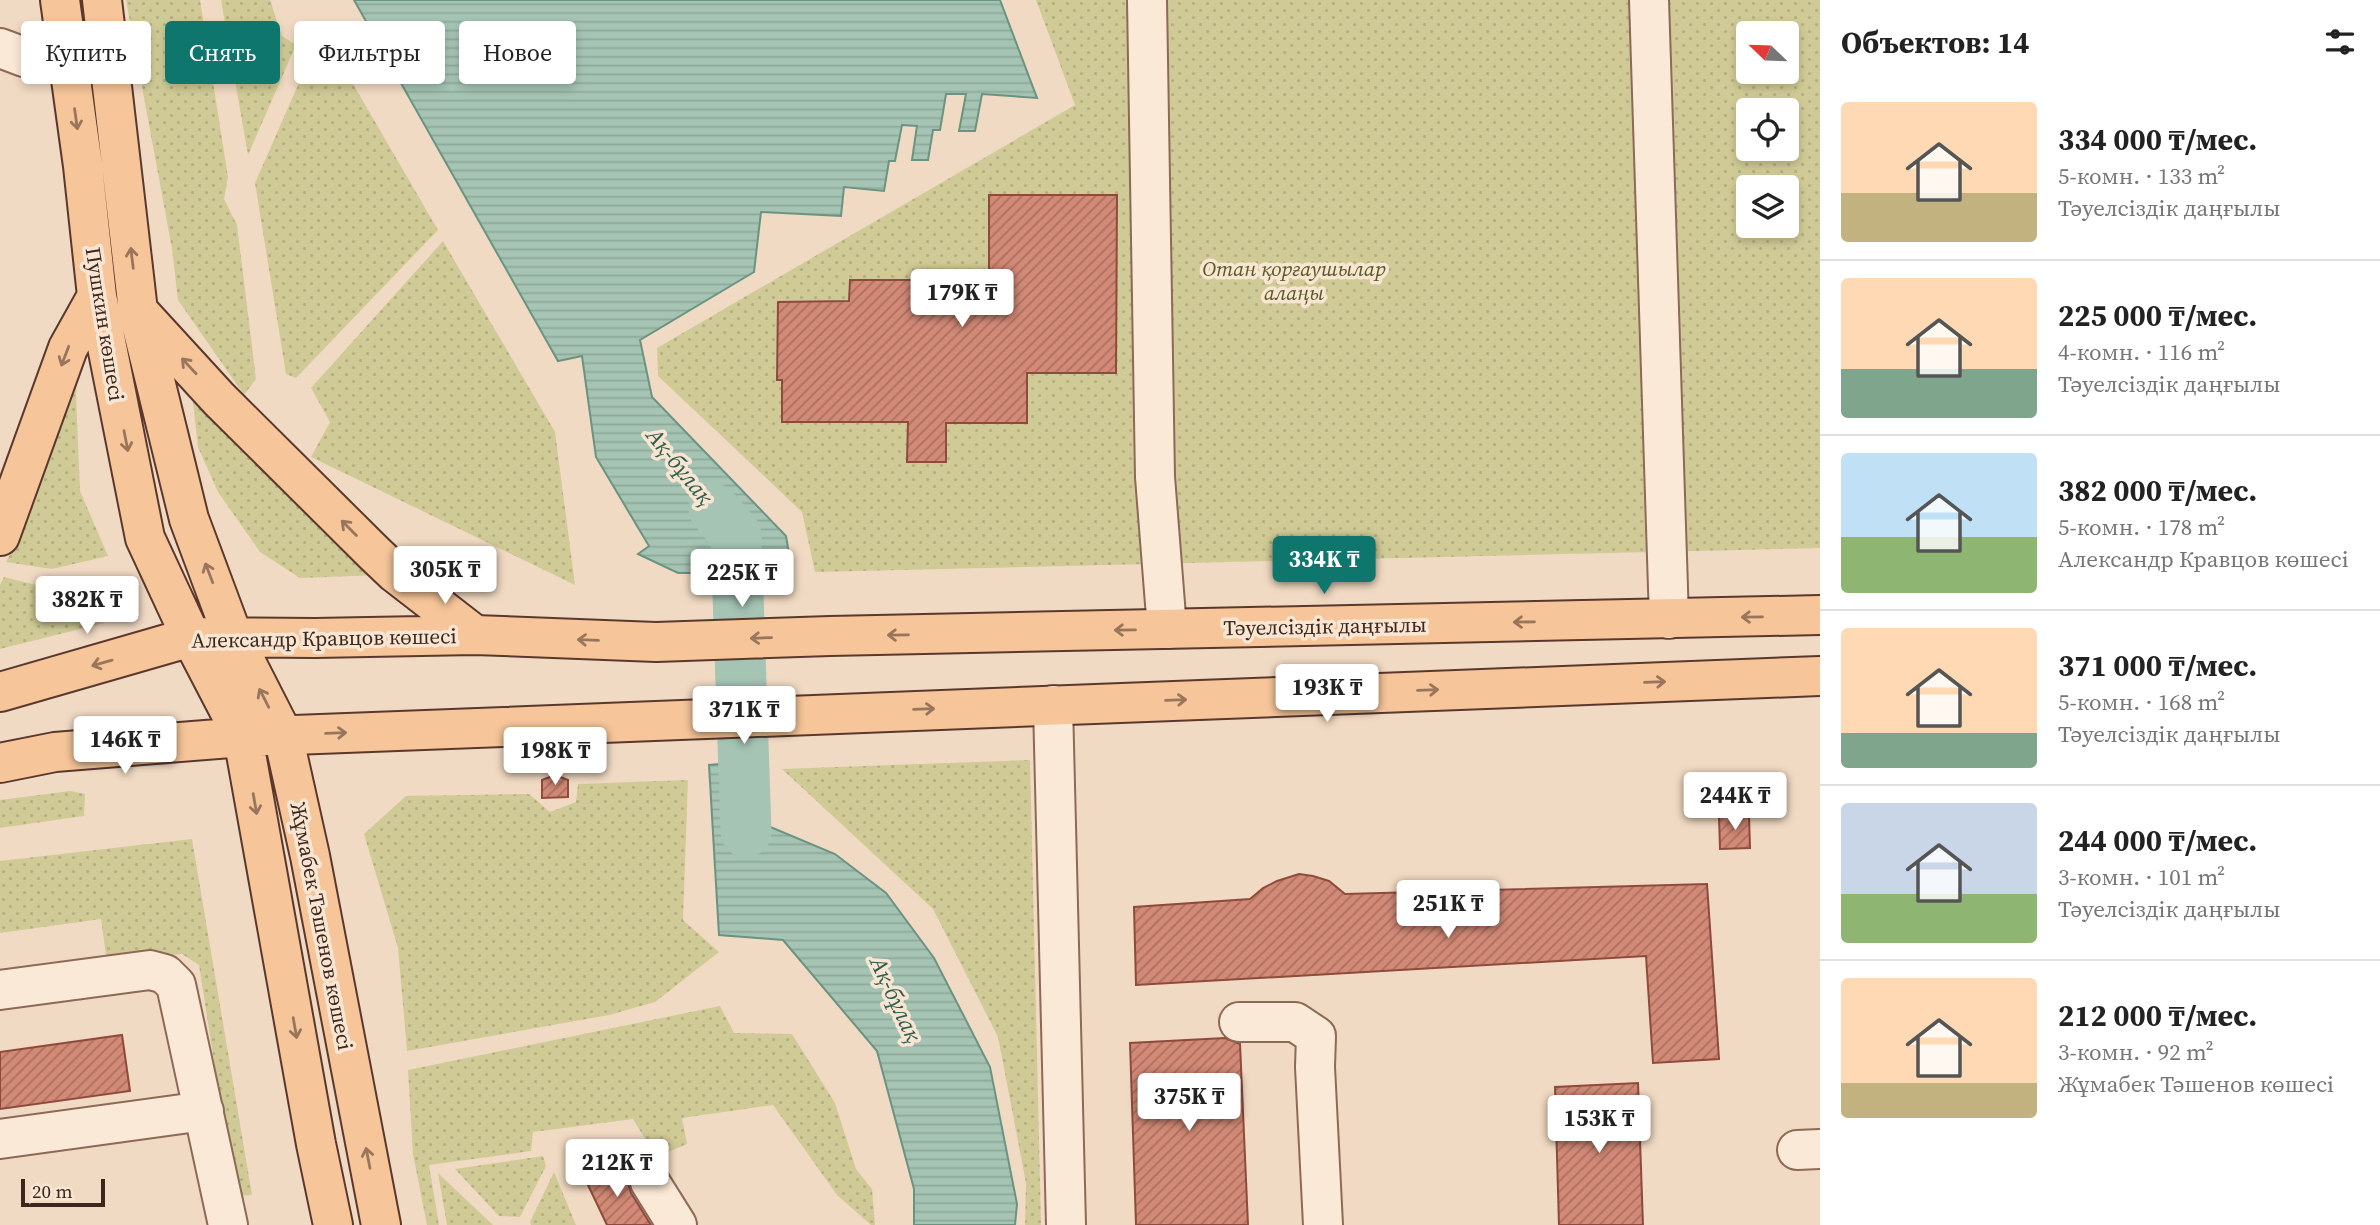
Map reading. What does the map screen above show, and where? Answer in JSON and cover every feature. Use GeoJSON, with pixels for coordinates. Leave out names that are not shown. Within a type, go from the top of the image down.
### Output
{"type":"FeatureCollection","features":[{"type":"Feature","properties":{"kind":"main road","name":"Пушкин көшесі"},"geometry":{"type":"LineString","coordinates":[[60,0],[63,21]]}},
{"type":"Feature","properties":{"kind":"main road","name":"Пушкин көшесі"},"geometry":{"type":"LineString","coordinates":[[102,0],[138,311],[189,519],[233,637]]}},
{"type":"Feature","properties":{"kind":"main road","name":"Пушкин көшесі"},"geometry":{"type":"LineString","coordinates":[[71,84],[97,296],[145,538],[191,637]]}},
{"type":"Feature","properties":{"kind":"main road"},"geometry":{"type":"LineString","coordinates":[[0,536],[68,348],[97,296]]}},
{"type":"Feature","properties":{"kind":"main road"},"geometry":{"type":"LineString","coordinates":[[138,311],[219,399],[374,553],[395,573],[475,635]]}},
{"type":"Feature","properties":{"kind":"main road","name":"Тәуелсіздік даңғылы"},"geometry":{"type":"LineString","coordinates":[[830,636],[1820,615]]}},
{"type":"Feature","properties":{"kind":"main road","name":"Александр Кравцов көшесі"},"geometry":{"type":"LineString","coordinates":[[0,692],[191,637],[475,635],[656,642],[830,636]]}},
{"type":"Feature","properties":{"kind":"main road","name":"Жұмабек Тәшенов көшесі"},"geometry":{"type":"LineString","coordinates":[[191,637],[243,737],[333,1225]]}},
{"type":"Feature","properties":{"kind":"main road","name":"Жұмабек Тәшенов көшесі"},"geometry":{"type":"LineString","coordinates":[[233,637],[283,735],[310,856],[381,1225]]}},
{"type":"Feature","properties":{"kind":"main road"},"geometry":{"type":"LineString","coordinates":[[0,763],[55,752],[283,735],[1820,676]]}},
{"type":"Feature","properties":{"kind":"lane"},"geometry":{"type":"LineString","coordinates":[[1147,0],[1155,477],[1167,629]]}},
{"type":"Feature","properties":{"kind":"lane"},"geometry":{"type":"LineString","coordinates":[[1649,0],[1669,619]]}},
{"type":"Feature","properties":{"kind":"lane"},"geometry":{"type":"LineString","coordinates":[[0,48],[21,56]]}},
{"type":"Feature","properties":{"kind":"lane"},"geometry":{"type":"LineString","coordinates":[[1052,705],[1066,1225]]}},
{"type":"Feature","properties":{"kind":"lane"},"geometry":{"type":"LineString","coordinates":[[0,990],[150,970],[165,974],[176,985],[228,1225]]}},
{"type":"Feature","properties":{"kind":"lane"},"geometry":{"type":"LineString","coordinates":[[1239,1022],[1295,1022],[1316,1036],[1322,1225]]}},
{"type":"Feature","properties":{"kind":"lane"},"geometry":{"type":"LineString","coordinates":[[0,1139],[204,1111]]}},
{"type":"Feature","properties":{"kind":"lane"},"geometry":{"type":"LineString","coordinates":[[650,1182],[677,1225]]}},
{"type":"Feature","properties":{"kind":"green space"},"geometry":{"type":"Polygon","coordinates":[[[126,0],[200,0],[203,21],[165,21],[165,84],[213,84],[228,177],[224,199],[237,225],[256,379],[244,395],[178,300],[172,249],[142,84],[151,84],[151,21],[130,21],[126,0]]]}},
{"type":"Feature","properties":{"kind":"green space"},"geometry":{"type":"Polygon","coordinates":[[[221,0],[270,0],[277,21],[225,21],[221,0]]]}},
{"type":"Feature","properties":{"kind":"green space","name":"Отан қорғаушылар алаңы"},"geometry":{"type":"Polygon","coordinates":[[[1036,0],[1820,0],[1820,548],[815,572],[802,512],[658,376],[657,348],[1075,105],[1036,0]]]}},
{"type":"Feature","properties":{"kind":"green space"},"geometry":{"type":"Polygon","coordinates":[[[280,30],[282,36],[294,44],[280,82],[280,30]]]}},
{"type":"Feature","properties":{"kind":"green space"},"geometry":{"type":"Polygon","coordinates":[[[236,84],[279,84],[248,155],[236,84]]]}},
{"type":"Feature","properties":{"kind":"green space"},"geometry":{"type":"Polygon","coordinates":[[[298,84],[353,84],[438,230],[296,378],[286,374],[255,183],[298,84]]]}},
{"type":"Feature","properties":{"kind":"green space"},"geometry":{"type":"Polygon","coordinates":[[[443,241],[555,432],[575,585],[311,457],[330,422],[311,388],[443,241]]]}},
{"type":"Feature","properties":{"kind":"green space"},"geometry":{"type":"Polygon","coordinates":[[[79,360],[76,394],[80,491],[108,556],[52,569],[6,562],[23,529],[79,360]]]}},
{"type":"Feature","properties":{"kind":"green space"},"geometry":{"type":"Polygon","coordinates":[[[192,393],[380,575],[300,578],[260,552],[218,492],[198,447],[192,393]]]}},
{"type":"Feature","properties":{"kind":"green space"},"geometry":{"type":"Polygon","coordinates":[[[4,577],[52,589],[95,578],[104,623],[0,649],[0,585],[4,577]]]}},
{"type":"Feature","properties":{"kind":"green space"},"geometry":{"type":"Polygon","coordinates":[[[1030,760],[1041,1225],[1025,1225],[1026,1183],[998,1037],[933,909],[782,769],[1030,760]]]}},
{"type":"Feature","properties":{"kind":"green space"},"geometry":{"type":"Polygon","coordinates":[[[688,780],[683,920],[719,952],[655,1002],[609,1015],[407,1051],[398,948],[364,834],[406,796],[529,794],[550,812],[576,802],[578,784],[688,780]]]}},
{"type":"Feature","properties":{"kind":"green space"},"geometry":{"type":"Polygon","coordinates":[[[70,791],[85,794],[84,816],[0,828],[0,800],[70,791]]]}},
{"type":"Feature","properties":{"kind":"green space"},"geometry":{"type":"Polygon","coordinates":[[[192,839],[252,1195],[235,1196],[199,965],[182,954],[107,962],[101,919],[0,933],[0,861],[192,839]]]}},
{"type":"Feature","properties":{"kind":"green space"},"geometry":{"type":"Polygon","coordinates":[[[720,1006],[734,1033],[792,1034],[835,1103],[856,1169],[872,1189],[875,1225],[871,1225],[837,1195],[773,1105],[682,1118],[687,1144],[656,1157],[633,1119],[533,1132],[531,1151],[429,1165],[439,1225],[427,1225],[413,1154],[408,1070],[720,1006]]]}},
{"type":"Feature","properties":{"kind":"green space"},"geometry":{"type":"Polygon","coordinates":[[[543,1156],[546,1166],[520,1217],[499,1216],[455,1169],[543,1156]]]}},
{"type":"Feature","properties":{"kind":"green space"},"geometry":{"type":"Polygon","coordinates":[[[554,1172],[576,1225],[531,1225],[530,1222],[554,1172]]]}},
{"type":"Feature","properties":{"kind":"green space"},"geometry":{"type":"Polygon","coordinates":[[[438,1173],[493,1225],[447,1225],[438,1173]]]}},
{"type":"Feature","properties":{"kind":"water"},"geometry":{"type":"Polygon","coordinates":[[[354,0],[1000,0],[1037,98],[982,94],[975,131],[959,131],[966,94],[946,94],[940,130],[933,130],[928,160],[912,160],[917,126],[902,125],[895,161],[889,161],[884,191],[844,187],[841,216],[761,212],[754,272],[640,340],[652,397],[786,536],[791,566],[724,573],[678,573],[638,554],[649,546],[596,457],[582,356],[558,361],[401,84],[445,84],[445,21],[366,21],[354,0]]]}},
{"type":"Feature","properties":{"kind":"water"},"geometry":{"type":"Polygon","coordinates":[[[766,760],[768,826],[835,854],[886,893],[934,958],[990,1067],[1017,1204],[1015,1225],[914,1225],[914,1189],[877,1051],[783,940],[719,935],[709,765],[766,760]]]}},
{"type":"Feature","properties":{"kind":"building"},"geometry":{"type":"Polygon","coordinates":[[[989,195],[1117,195],[1116,373],[1027,373],[1027,423],[946,423],[946,462],[907,462],[908,422],[782,422],[782,380],[777,380],[778,302],[849,301],[850,280],[989,280],[989,195]]]}},
{"type":"Feature","properties":{"kind":"building"},"geometry":{"type":"Polygon","coordinates":[[[555,775],[568,780],[568,797],[542,798],[542,780],[555,775]]]}},
{"type":"Feature","properties":{"kind":"building"},"geometry":{"type":"Polygon","coordinates":[[[1749,815],[1750,848],[1720,849],[1719,816],[1749,815]]]}},
{"type":"Feature","properties":{"kind":"building"},"geometry":{"type":"Polygon","coordinates":[[[1299,874],[1329,881],[1345,894],[1707,884],[1719,1059],[1653,1063],[1646,956],[1136,985],[1134,907],[1250,899],[1263,888],[1299,874]]]}},
{"type":"Feature","properties":{"kind":"building"},"geometry":{"type":"Polygon","coordinates":[[[122,1035],[130,1091],[0,1109],[0,1052],[122,1035]]]}},
{"type":"Feature","properties":{"kind":"building"},"geometry":{"type":"Polygon","coordinates":[[[1225,1038],[1240,1044],[1248,1225],[1136,1225],[1130,1043],[1225,1038]]]}},
{"type":"Feature","properties":{"kind":"building"},"geometry":{"type":"Polygon","coordinates":[[[1638,1083],[1643,1225],[1559,1225],[1555,1087],[1638,1083]]]}},
{"type":"Feature","properties":{"kind":"building"},"geometry":{"type":"Polygon","coordinates":[[[626,1165],[630,1174],[628,1183],[631,1193],[651,1225],[607,1225],[587,1183],[626,1165]]]}},
{"type":"Feature","properties":{"kind":"waterway","name":"Ақ-бұлақ"},"geometry":{"type":"LineString","coordinates":[[714,509],[736,535],[746,832]]}}]}
